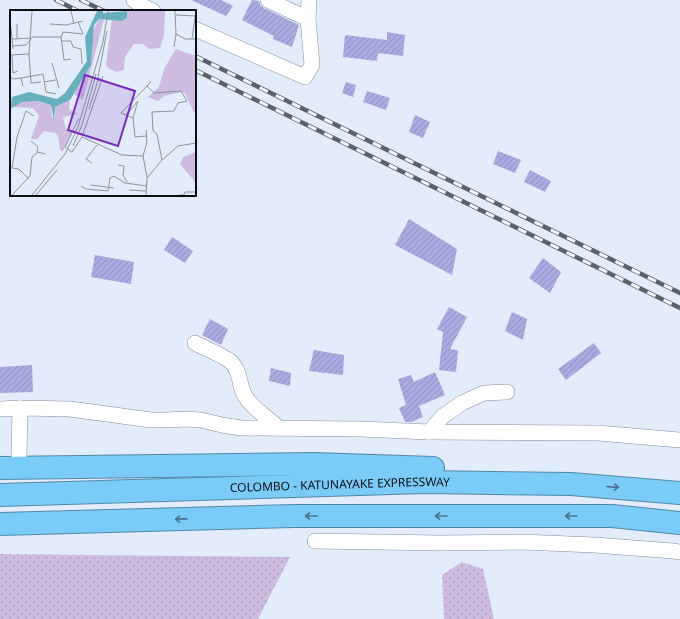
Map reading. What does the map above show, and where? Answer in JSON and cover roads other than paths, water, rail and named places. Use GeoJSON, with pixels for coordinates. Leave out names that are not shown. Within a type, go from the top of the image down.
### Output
{"type":"FeatureCollection","features":[{"type":"Feature","properties":{"kind":"highway"},"geometry":{"type":"LineString","coordinates":[[10,456],[187,451],[314,455],[432,468]]}},
{"type":"Feature","properties":{"kind":"highway"},"geometry":{"type":"LineString","coordinates":[[0,468],[313,464],[469,470],[584,485]]}},
{"type":"Feature","properties":{"kind":"highway"},"geometry":{"type":"LineString","coordinates":[[0,482],[165,478],[389,476],[516,483]]}},
{"type":"Feature","properties":{"kind":"highway","name":"COLOMBO - KATUNAYAKE EXPRESSWAY"},"geometry":{"type":"LineString","coordinates":[[0,495],[424,482],[584,485],[680,493]]}},
{"type":"Feature","properties":{"kind":"highway"},"geometry":{"type":"LineString","coordinates":[[0,524],[294,516],[612,516],[680,523]]}},
{"type":"Feature","properties":{"kind":"street"},"geometry":{"type":"LineString","coordinates":[[134,0],[140,5],[151,10]]}},
{"type":"Feature","properties":{"kind":"street"},"geometry":{"type":"LineString","coordinates":[[268,0],[308,19]]}},
{"type":"Feature","properties":{"kind":"street"},"geometry":{"type":"LineString","coordinates":[[196,29],[305,77],[312,65],[308,19],[309,0]]}},
{"type":"Feature","properties":{"kind":"street"},"geometry":{"type":"LineString","coordinates":[[195,343],[229,360],[237,368],[244,395],[250,403],[279,428]]}},
{"type":"Feature","properties":{"kind":"street"},"geometry":{"type":"LineString","coordinates":[[430,432],[443,416],[462,403],[484,394],[508,392]]}},
{"type":"Feature","properties":{"kind":"street"},"geometry":{"type":"LineString","coordinates":[[10,456],[20,408]]}},
{"type":"Feature","properties":{"kind":"street"},"geometry":{"type":"LineString","coordinates":[[0,409],[70,409],[151,420],[201,420],[241,428],[361,429],[430,432],[598,433],[680,440]]}},
{"type":"Feature","properties":{"kind":"street"},"geometry":{"type":"LineString","coordinates":[[315,541],[440,543],[521,542],[595,545],[680,552]]}},
{"type":"Feature","properties":{"kind":"railway"},"geometry":{"type":"LineString","coordinates":[[56,0],[76,10]]}},
{"type":"Feature","properties":{"kind":"railway"},"geometry":{"type":"LineString","coordinates":[[81,0],[102,10]]}},
{"type":"Feature","properties":{"kind":"railway"},"geometry":{"type":"LineString","coordinates":[[196,56],[680,293]]}},
{"type":"Feature","properties":{"kind":"railway"},"geometry":{"type":"LineString","coordinates":[[196,70],[680,308]]}}]}
